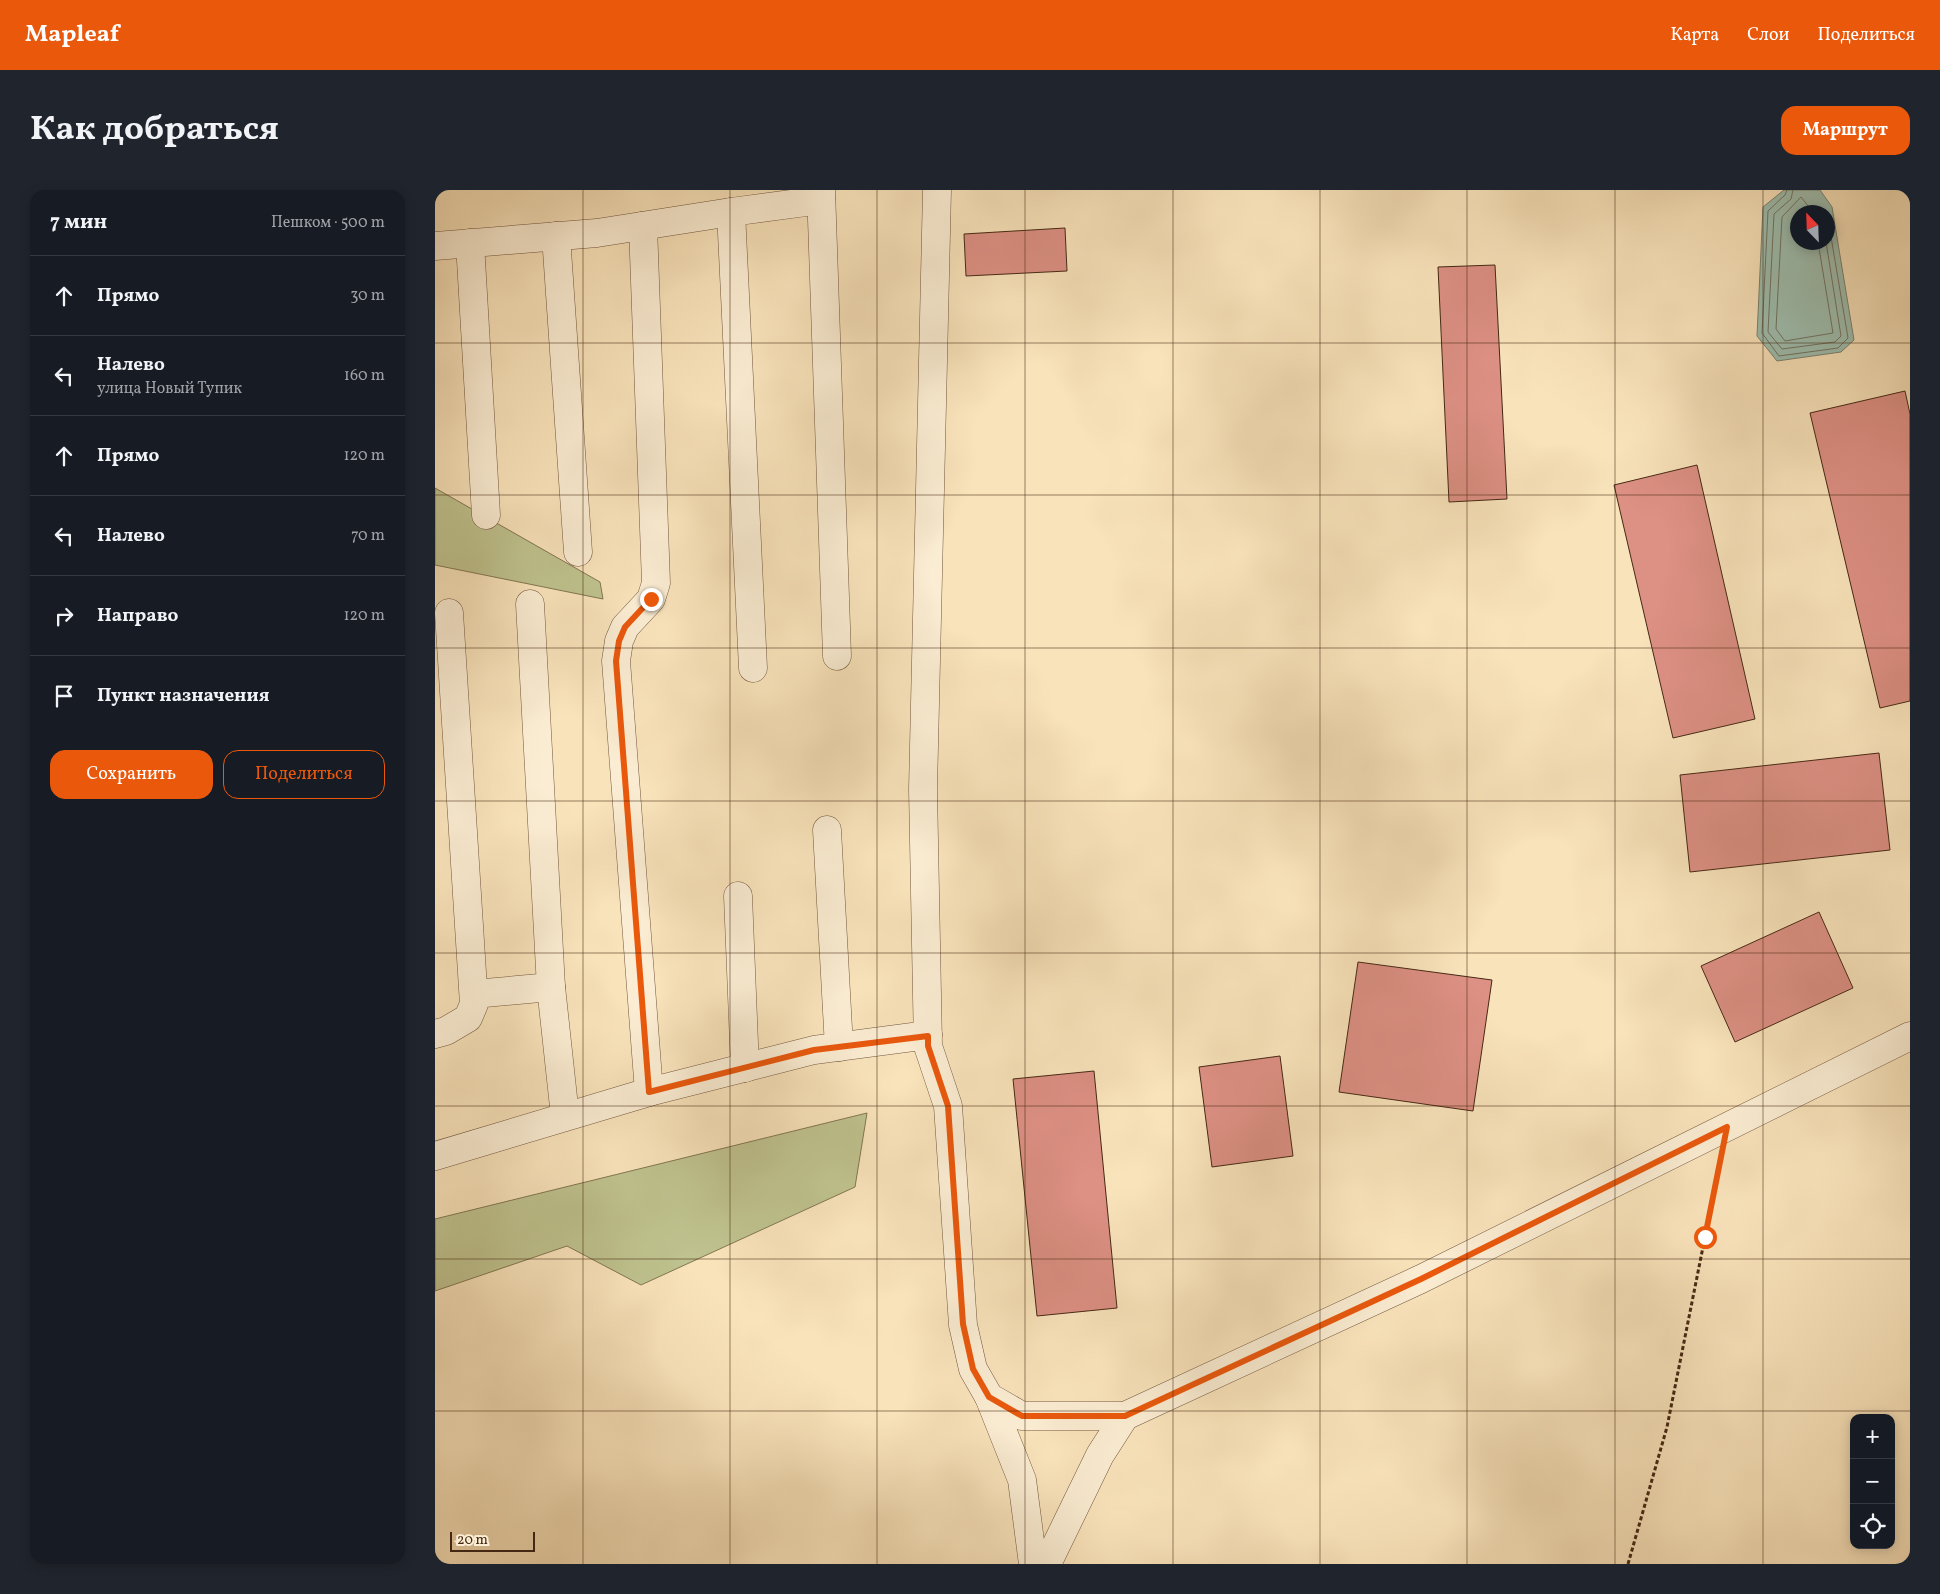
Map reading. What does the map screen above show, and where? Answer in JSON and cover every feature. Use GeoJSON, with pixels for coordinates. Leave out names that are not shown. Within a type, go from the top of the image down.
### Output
{"type":"FeatureCollection","features":[{"type":"Feature","properties":{"kind":"street"},"geometry":{"type":"LineString","coordinates":[[937,190],[923,789],[928,1046],[948,1106],[963,1324],[973,1369],[989,1397],[1022,1480],[1033,1564]]}},
{"type":"Feature","properties":{"kind":"street"},"geometry":{"type":"LineString","coordinates":[[435,246],[597,233],[731,212],[821,195],[837,656]]}},
{"type":"Feature","properties":{"kind":"street"},"geometry":{"type":"LineString","coordinates":[[731,212],[753,668]]}},
{"type":"Feature","properties":{"kind":"street"},"geometry":{"type":"LineString","coordinates":[[643,226],[656,583],[651,599],[625,627],[619,641],[616,661],[649,1092]]}},
{"type":"Feature","properties":{"kind":"street"},"geometry":{"type":"LineString","coordinates":[[556,236],[578,552]]}},
{"type":"Feature","properties":{"kind":"street"},"geometry":{"type":"LineString","coordinates":[[470,243],[485,515]]}},
{"type":"Feature","properties":{"kind":"street"},"geometry":{"type":"LineString","coordinates":[[530,604],[551,987],[565,1116]]}},
{"type":"Feature","properties":{"kind":"street"},"geometry":{"type":"LineString","coordinates":[[435,1034],[446,1031],[468,1018],[475,1004],[449,614]]}},
{"type":"Feature","properties":{"kind":"street"},"geometry":{"type":"LineString","coordinates":[[827,830],[839,1047]]}},
{"type":"Feature","properties":{"kind":"street"},"geometry":{"type":"LineString","coordinates":[[738,896],[745,1068]]}},
{"type":"Feature","properties":{"kind":"street"},"geometry":{"type":"LineString","coordinates":[[474,994],[551,987]]}},
{"type":"Feature","properties":{"kind":"street"},"geometry":{"type":"LineString","coordinates":[[435,1156],[649,1092],[814,1050],[928,1036]]}},
{"type":"Feature","properties":{"kind":"street"},"geometry":{"type":"LineString","coordinates":[[989,1397],[1022,1416],[1125,1416],[1421,1279],[1910,1036]]}},
{"type":"Feature","properties":{"kind":"street"},"geometry":{"type":"LineString","coordinates":[[1047,1564],[1099,1455],[1125,1416]]}},
{"type":"Feature","properties":{"kind":"path"},"geometry":{"type":"LineString","coordinates":[[1628,1564],[1667,1427],[1727,1127]]}},
{"type":"Feature","properties":{"kind":"green space"},"geometry":{"type":"Polygon","coordinates":[[[435,488],[600,582],[603,599],[435,565],[435,488]]]}},
{"type":"Feature","properties":{"kind":"green space"},"geometry":{"type":"Polygon","coordinates":[[[867,1113],[855,1187],[641,1285],[567,1246],[435,1291],[435,1219],[867,1113]]]}},
{"type":"Feature","properties":{"kind":"water"},"geometry":{"type":"Polygon","coordinates":[[[1784,190],[1820,190],[1831,205],[1790,205],[1790,250],[1835,250],[1835,225],[1854,340],[1841,352],[1777,361],[1757,336],[1763,207],[1784,190]]]}},
{"type":"Feature","properties":{"kind":"building"},"geometry":{"type":"Polygon","coordinates":[[[1065,228],[1067,271],[966,276],[964,234],[1065,228]]]}},
{"type":"Feature","properties":{"kind":"building"},"geometry":{"type":"Polygon","coordinates":[[[1495,265],[1507,499],[1449,502],[1438,267],[1495,265]]]}},
{"type":"Feature","properties":{"kind":"building"},"geometry":{"type":"Polygon","coordinates":[[[1905,391],[1910,414],[1910,701],[1880,708],[1810,413],[1905,391]]]}},
{"type":"Feature","properties":{"kind":"building"},"geometry":{"type":"Polygon","coordinates":[[[1697,465],[1755,719],[1673,738],[1614,485],[1697,465]]]}},
{"type":"Feature","properties":{"kind":"building"},"geometry":{"type":"Polygon","coordinates":[[[1879,753],[1890,850],[1690,872],[1680,775],[1879,753]]]}},
{"type":"Feature","properties":{"kind":"building"},"geometry":{"type":"Polygon","coordinates":[[[1819,912],[1853,988],[1735,1042],[1701,966],[1819,912]]]}},
{"type":"Feature","properties":{"kind":"building"},"geometry":{"type":"Polygon","coordinates":[[[1358,962],[1492,980],[1473,1111],[1339,1092],[1358,962]]]}},
{"type":"Feature","properties":{"kind":"building"},"geometry":{"type":"Polygon","coordinates":[[[1280,1056],[1293,1156],[1212,1167],[1199,1067],[1280,1056]]]}},
{"type":"Feature","properties":{"kind":"building"},"geometry":{"type":"Polygon","coordinates":[[[1094,1071],[1117,1308],[1037,1316],[1013,1079],[1094,1071]]]}},
{"type":"Feature","properties":{"kind":"route"},"geometry":{"type":"LineString","coordinates":[[651,599],[625,627],[619,641],[616,661],[649,1092],[814,1050],[928,1036],[928,1046],[948,1106],[963,1324],[973,1369],[989,1397],[1022,1416],[1125,1416],[1421,1279],[1727,1127],[1705,1237]]}}]}
